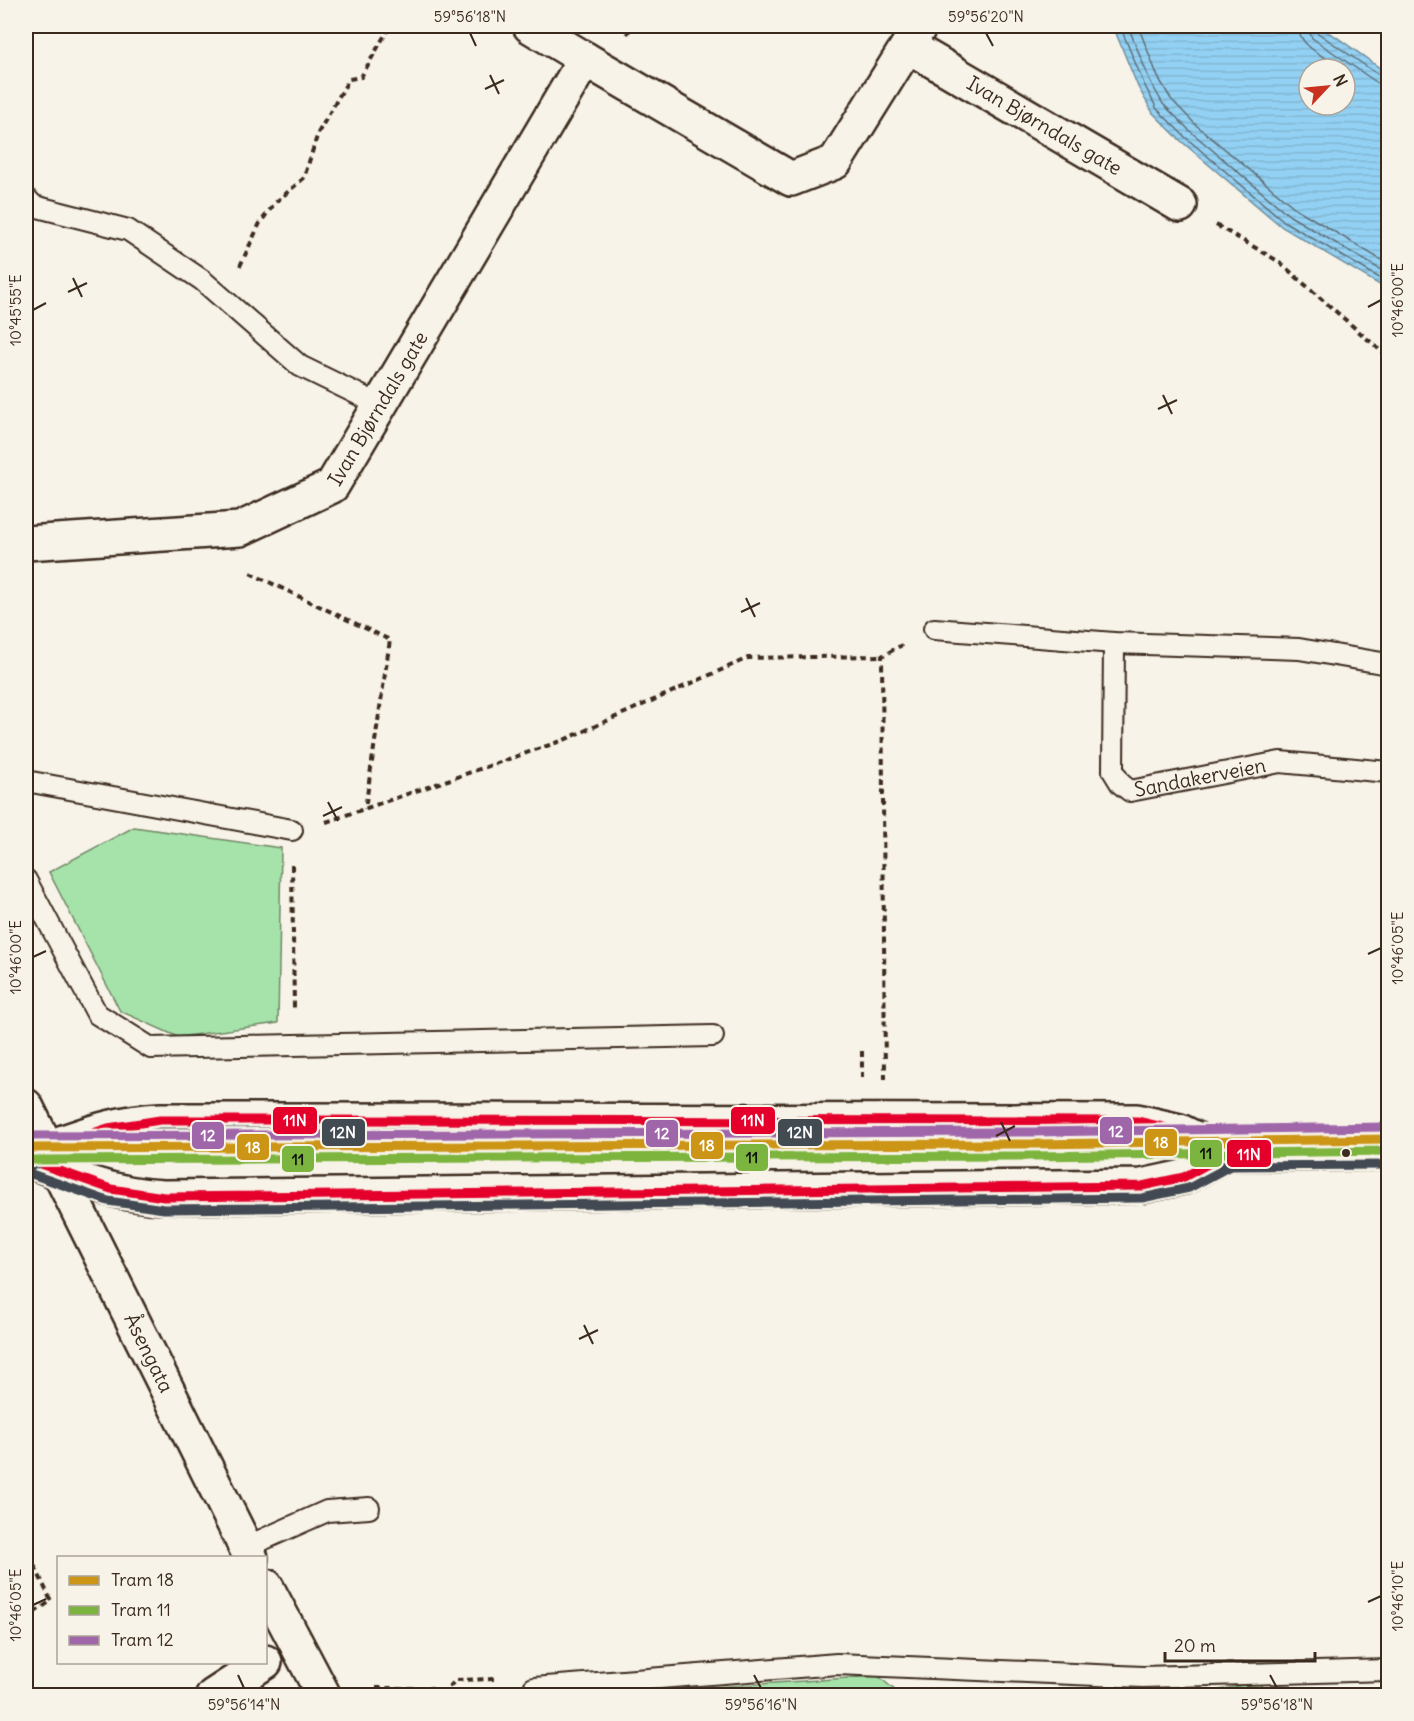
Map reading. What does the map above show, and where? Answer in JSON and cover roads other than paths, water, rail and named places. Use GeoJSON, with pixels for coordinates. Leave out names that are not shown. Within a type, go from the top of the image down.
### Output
{"type":"FeatureCollection","features":[{"type":"Feature","properties":{"kind":"main road","name":"Ivan Bjørndals gate"},"geometry":{"type":"LineString","coordinates":[[530,26],[791,178],[836,162],[914,36],[1180,205]]}},
{"type":"Feature","properties":{"kind":"main road","name":"Ivan Bjørndals gate"},"geometry":{"type":"LineString","coordinates":[[26,543],[240,530],[332,486],[585,59]]}},
{"type":"Feature","properties":{"kind":"main road"},"geometry":{"type":"LineString","coordinates":[[26,1106],[39,1159]]}},
{"type":"Feature","properties":{"kind":"main road"},"geometry":{"type":"LineString","coordinates":[[39,1159],[88,1131],[134,1121],[160,1120],[1137,1121],[1180,1131],[1226,1154],[1389,1153]]}},
{"type":"Feature","properties":{"kind":"main road"},"geometry":{"type":"LineString","coordinates":[[39,1159],[140,1197],[164,1197],[1142,1186],[1184,1177],[1226,1154]]}},
{"type":"Feature","properties":{"kind":"main road","name":"Åsengata"},"geometry":{"type":"LineString","coordinates":[[39,1159],[248,1552]]}},
{"type":"Feature","properties":{"kind":"main road"},"geometry":{"type":"LineString","coordinates":[[267,1588],[324,1695]]}},
{"type":"Feature","properties":{"kind":"main road"},"geometry":{"type":"LineString","coordinates":[[267,1661],[295,1644]]}},
{"type":"Feature","properties":{"kind":"main road"},"geometry":{"type":"LineString","coordinates":[[213,1695],[262,1664]]}},
{"type":"Feature","properties":{"kind":"lane"},"geometry":{"type":"LineString","coordinates":[[26,198],[34,206],[128,230],[202,280],[300,366],[380,405]]}},
{"type":"Feature","properties":{"kind":"lane"},"geometry":{"type":"LineString","coordinates":[[934,629],[1114,643],[1299,649],[1389,664]]}},
{"type":"Feature","properties":{"kind":"lane","name":"Sandakerveien"},"geometry":{"type":"LineString","coordinates":[[1114,643],[1113,771],[1121,784],[1130,791],[1280,762],[1389,772]]}},
{"type":"Feature","properties":{"kind":"lane"},"geometry":{"type":"LineString","coordinates":[[26,781],[292,830]]}},
{"type":"Feature","properties":{"kind":"lane"},"geometry":{"type":"LineString","coordinates":[[26,880],[97,1014],[151,1048],[712,1036]]}},
{"type":"Feature","properties":{"kind":"lane"},"geometry":{"type":"LineString","coordinates":[[248,1552],[327,1511],[369,1508]]}},
{"type":"Feature","properties":{"kind":"lane"},"geometry":{"type":"LineString","coordinates":[[533,1692],[837,1664],[1143,1677],[1389,1670]]}},
{"type":"Feature","properties":{"kind":"water"},"geometry":{"type":"Polygon","coordinates":[[[1113,26],[1316,26],[1335,36],[1388,74],[1388,290],[1282,227],[1181,141],[1153,113],[1138,87],[1113,26]]]}},
{"type":"Feature","properties":{"kind":"tram line","name":"12"},"geometry":{"type":"LineString","coordinates":[[26,1136],[1034,1132],[1388,1127]]}},
{"type":"Feature","properties":{"kind":"tram line","name":"18"},"geometry":{"type":"LineString","coordinates":[[26,1148],[1034,1144],[1388,1139]]}},
{"type":"Feature","properties":{"kind":"tram line","name":"11"},"geometry":{"type":"LineString","coordinates":[[26,1160],[1034,1156],[1388,1151]]}}]}
